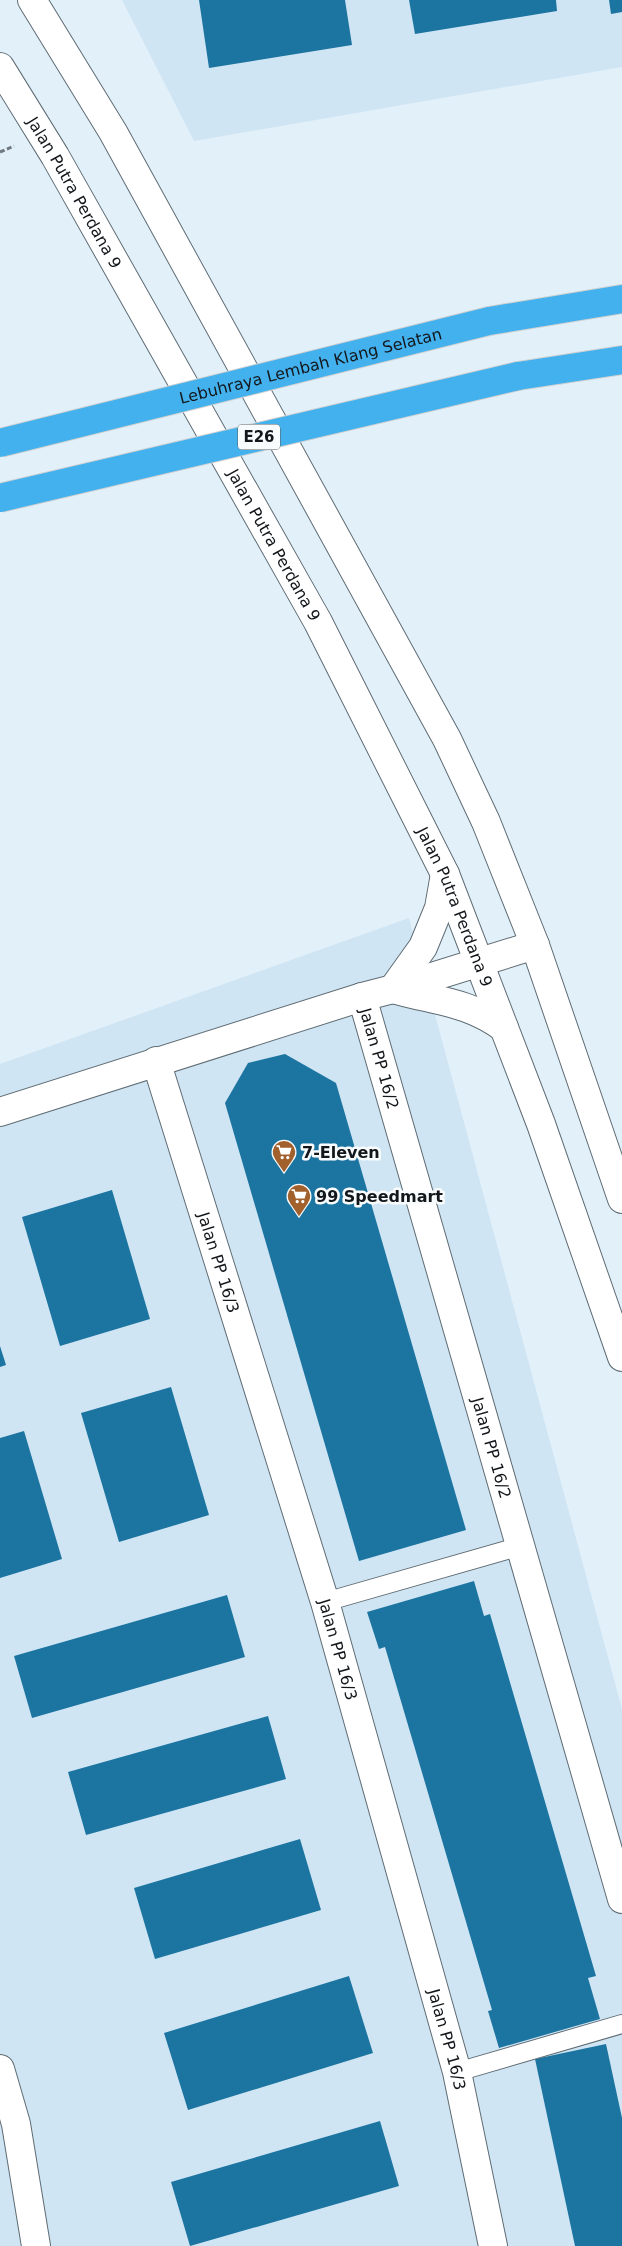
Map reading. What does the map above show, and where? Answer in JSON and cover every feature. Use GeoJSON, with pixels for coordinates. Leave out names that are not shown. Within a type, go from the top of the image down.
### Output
{"type":"FeatureCollection","features":[{"type":"Feature","properties":{"kind":"highway","name":"Lebuhraya Lembah Klang Selatan"},"geometry":{"type":"LineString","coordinates":[[0,443],[488,320],[622,299]]}},
{"type":"Feature","properties":{"kind":"highway","name":"E26"},"geometry":{"type":"LineString","coordinates":[[0,498],[518,376],[622,360]]}},
{"type":"Feature","properties":{"kind":"street"},"geometry":{"type":"LineString","coordinates":[[32,0],[113,132],[447,739],[486,822],[534,945],[622,1199]]}},
{"type":"Feature","properties":{"kind":"street","name":"Jalan Putra Perdana 9"},"geometry":{"type":"LineString","coordinates":[[0,67],[55,156],[318,622],[445,874],[567,1197],[622,1357]]}},
{"type":"Feature","properties":{"kind":"street"},"geometry":{"type":"LineString","coordinates":[[393,990],[424,947],[439,908],[445,874]]}},
{"type":"Feature","properties":{"kind":"street"},"geometry":{"type":"LineString","coordinates":[[0,1112],[156,1061],[362,997],[393,990],[534,945]]}},
{"type":"Feature","properties":{"kind":"street"},"geometry":{"type":"LineString","coordinates":[[393,990],[465,1005],[488,1016],[507,1035]]}},
{"type":"Feature","properties":{"kind":"street","name":"Jalan PP 16/2"},"geometry":{"type":"LineString","coordinates":[[362,997],[622,1899]]}},
{"type":"Feature","properties":{"kind":"street","name":"Jalan PP 16/3"},"geometry":{"type":"LineString","coordinates":[[156,1061],[325,1602],[457,2072],[493,2246]]}},
{"type":"Feature","properties":{"kind":"street"},"geometry":{"type":"LineString","coordinates":[[0,2069],[16,2124],[36,2246]]}},
{"type":"Feature","properties":{"kind":"lane"},"geometry":{"type":"LineString","coordinates":[[325,1602],[521,1546]]}},
{"type":"Feature","properties":{"kind":"lane"},"geometry":{"type":"LineString","coordinates":[[457,2072],[622,2024]]}},
{"type":"Feature","properties":{"kind":"shaded area"},"geometry":{"type":"Polygon","coordinates":[[[122,0],[622,0],[622,67],[194,141],[122,0]]]}},
{"type":"Feature","properties":{"kind":"shaded area"},"geometry":{"type":"Polygon","coordinates":[[[409,918],[622,1709],[622,2246],[0,2246],[0,1064],[409,918]]]}},
{"type":"Feature","properties":{"kind":"building"},"geometry":{"type":"Polygon","coordinates":[[[199,0],[345,0],[352,45],[209,68],[199,0]]]}},
{"type":"Feature","properties":{"kind":"building"},"geometry":{"type":"Polygon","coordinates":[[[409,0],[556,0],[557,11],[415,34],[409,0]]]}},
{"type":"Feature","properties":{"kind":"building"},"geometry":{"type":"Polygon","coordinates":[[[609,0],[622,0],[622,12],[611,14],[609,0]]]}},
{"type":"Feature","properties":{"kind":"building"},"geometry":{"type":"Polygon","coordinates":[[[285,1054],[336,1083],[466,1530],[359,1561],[225,1103],[248,1063],[285,1054]]]}},
{"type":"Feature","properties":{"kind":"building"},"geometry":{"type":"Polygon","coordinates":[[[112,1190],[150,1319],[60,1346],[22,1217],[112,1190]]]}},
{"type":"Feature","properties":{"kind":"building"},"geometry":{"type":"Polygon","coordinates":[[[0,1346],[6,1365],[0,1367],[0,1346]]]}},
{"type":"Feature","properties":{"kind":"building"},"geometry":{"type":"Polygon","coordinates":[[[171,1387],[209,1515],[119,1542],[81,1413],[171,1387]]]}},
{"type":"Feature","properties":{"kind":"building"},"geometry":{"type":"Polygon","coordinates":[[[24,1431],[62,1559],[0,1578],[0,1438],[24,1431]]]}},
{"type":"Feature","properties":{"kind":"building"},"geometry":{"type":"Polygon","coordinates":[[[474,1581],[484,1616],[490,1614],[596,1976],[588,1978],[600,2019],[499,2048],[488,2011],[492,2010],[385,1647],[379,1649],[367,1612],[474,1581]]]}},
{"type":"Feature","properties":{"kind":"building"},"geometry":{"type":"Polygon","coordinates":[[[227,1595],[245,1657],[32,1718],[14,1656],[227,1595]]]}},
{"type":"Feature","properties":{"kind":"building"},"geometry":{"type":"Polygon","coordinates":[[[268,1716],[286,1779],[86,1835],[68,1772],[268,1716]]]}},
{"type":"Feature","properties":{"kind":"building"},"geometry":{"type":"Polygon","coordinates":[[[300,1839],[321,1910],[155,1959],[134,1888],[300,1839]]]}},
{"type":"Feature","properties":{"kind":"building"},"geometry":{"type":"Polygon","coordinates":[[[349,1976],[373,2053],[188,2110],[164,2033],[349,1976]]]}},
{"type":"Feature","properties":{"kind":"building"},"geometry":{"type":"Polygon","coordinates":[[[606,2044],[622,2118],[622,2246],[575,2246],[535,2059],[606,2044]]]}},
{"type":"Feature","properties":{"kind":"building"},"geometry":{"type":"Polygon","coordinates":[[[380,2121],[399,2186],[190,2246],[171,2182],[380,2121]]]}},
{"type":"Feature","properties":{"kind":"place","name":"7-Eleven"},"geometry":{"type":"Point","coordinates":[284,1173]}},
{"type":"Feature","properties":{"kind":"place","name":"99 Speedmart"},"geometry":{"type":"Point","coordinates":[299,1217]}}]}
